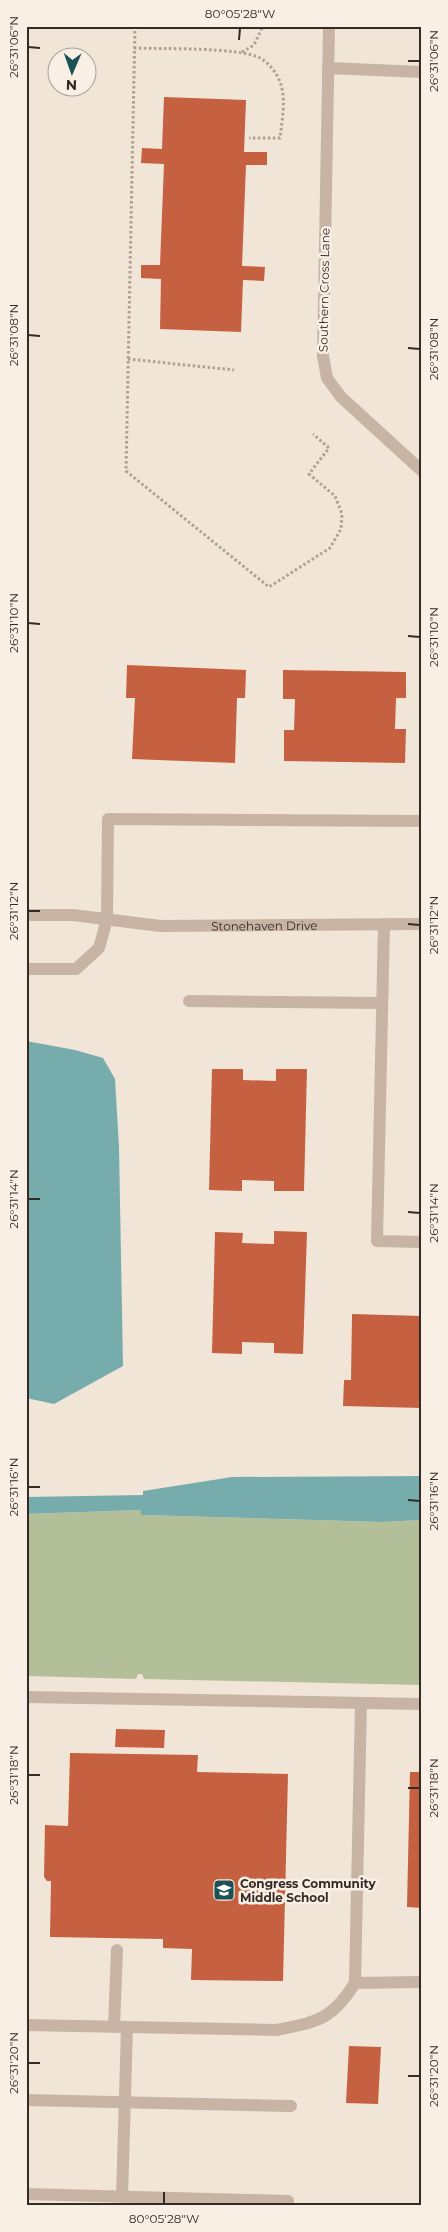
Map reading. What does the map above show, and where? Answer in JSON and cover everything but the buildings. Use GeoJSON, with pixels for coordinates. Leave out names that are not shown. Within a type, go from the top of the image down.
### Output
{"type":"FeatureCollection","features":[{"type":"Feature","properties":{"kind":"street","name":"Southern Cross Lane"},"geometry":{"type":"LineString","coordinates":[[329,26],[323,356],[327,378],[340,397],[422,471]]}},
{"type":"Feature","properties":{"kind":"street"},"geometry":{"type":"LineString","coordinates":[[328,68],[422,72]]}},
{"type":"Feature","properties":{"kind":"street"},"geometry":{"type":"LineString","coordinates":[[26,969],[76,969],[99,948],[107,920],[108,820],[422,821]]}},
{"type":"Feature","properties":{"kind":"street","name":"Stonehaven Drive"},"geometry":{"type":"LineString","coordinates":[[26,915],[73,915],[160,926],[422,924]]}},
{"type":"Feature","properties":{"kind":"street"},"geometry":{"type":"LineString","coordinates":[[384,924],[377,1241],[422,1242]]}},
{"type":"Feature","properties":{"kind":"street"},"geometry":{"type":"LineString","coordinates":[[189,1001],[382,1003]]}},
{"type":"Feature","properties":{"kind":"street"},"geometry":{"type":"LineString","coordinates":[[26,1697],[422,1704]]}},
{"type":"Feature","properties":{"kind":"street"},"geometry":{"type":"LineString","coordinates":[[26,2025],[276,2030],[308,2024],[328,2016],[345,1999],[355,1983],[361,1703]]}},
{"type":"Feature","properties":{"kind":"street"},"geometry":{"type":"LineString","coordinates":[[117,1950],[125,2102],[122,2197]]}},
{"type":"Feature","properties":{"kind":"street"},"geometry":{"type":"LineString","coordinates":[[355,1983],[422,1982]]}},
{"type":"Feature","properties":{"kind":"street"},"geometry":{"type":"LineString","coordinates":[[26,2100],[291,2106]]}},
{"type":"Feature","properties":{"kind":"street"},"geometry":{"type":"LineString","coordinates":[[26,2194],[288,2201]]}},
{"type":"Feature","properties":{"kind":"path"},"geometry":{"type":"LineString","coordinates":[[134,26],[126,471],[269,587],[330,548],[341,529],[342,514],[335,496],[309,474],[329,448],[313,434]]}},
{"type":"Feature","properties":{"kind":"path"},"geometry":{"type":"LineString","coordinates":[[242,52],[254,45],[263,26]]}},
{"type":"Feature","properties":{"kind":"path"},"geometry":{"type":"LineString","coordinates":[[134,48],[242,52],[260,58],[270,65],[281,84],[280,138],[249,138]]}},
{"type":"Feature","properties":{"kind":"path"},"geometry":{"type":"LineString","coordinates":[[128,359],[234,370]]}},
{"type":"Feature","properties":{"kind":"green space"},"geometry":{"type":"Polygon","coordinates":[[[141,1510],[141,1515],[382,1522],[422,1520],[422,1685],[144,1679],[142,1674],[138,1674],[136,1679],[26,1676],[26,1514],[141,1510]]]}},
{"type":"Feature","properties":{"kind":"water"},"geometry":{"type":"Polygon","coordinates":[[[26,1041],[75,1050],[103,1058],[115,1079],[119,1147],[123,1366],[54,1404],[26,1398],[26,1041]]]}},
{"type":"Feature","properties":{"kind":"water"},"geometry":{"type":"Polygon","coordinates":[[[422,1476],[422,1520],[382,1522],[141,1515],[141,1510],[26,1514],[26,1497],[143,1495],[143,1491],[232,1477],[422,1476]]]}},
{"type":"Feature","properties":{"kind":"place","name":"Congress Community Middle School"},"geometry":{"type":"Point","coordinates":[224,1890]}}]}
